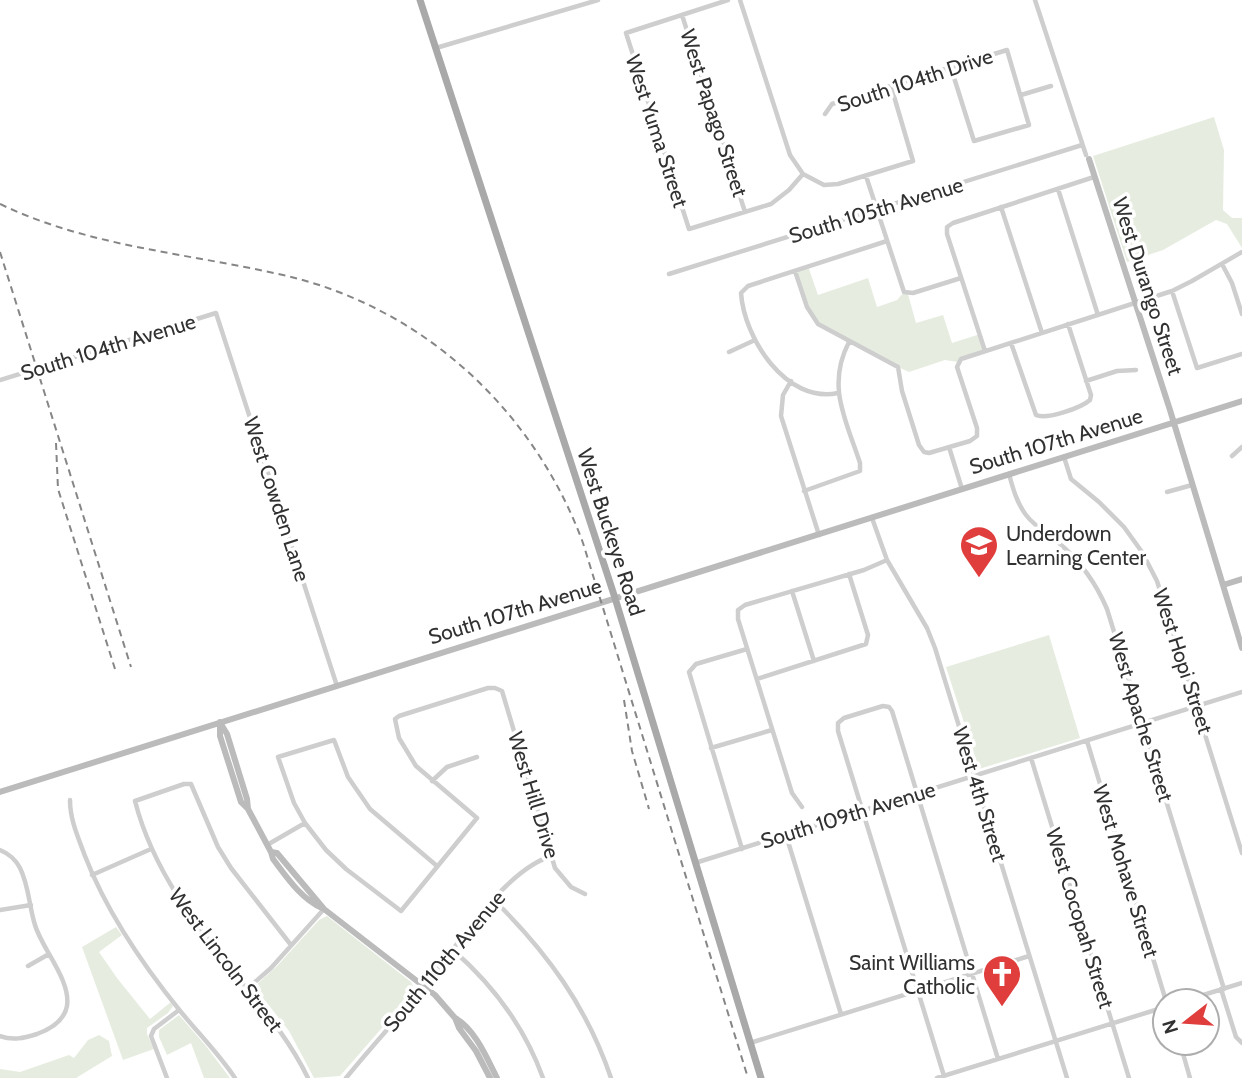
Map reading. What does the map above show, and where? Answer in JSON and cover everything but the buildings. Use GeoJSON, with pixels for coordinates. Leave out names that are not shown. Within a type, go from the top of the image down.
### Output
{"type":"FeatureCollection","features":[{"type":"Feature","properties":{"kind":"main road","name":"West Buckeye Road"},"geometry":{"type":"LineString","coordinates":[[420,0],[615,598],[761,1078]]}},
{"type":"Feature","properties":{"kind":"main road","name":"West Durango Street"},"geometry":{"type":"LineString","coordinates":[[1087,157],[1192,485]]}},
{"type":"Feature","properties":{"kind":"main road","name":"South 107th Avenue"},"geometry":{"type":"LineString","coordinates":[[0,792],[1242,401]]}},
{"type":"Feature","properties":{"kind":"main road"},"geometry":{"type":"LineString","coordinates":[[1192,485],[1242,648]]}},
{"type":"Feature","properties":{"kind":"main road"},"geometry":{"type":"LineString","coordinates":[[1223,585],[1242,579]]}},
{"type":"Feature","properties":{"kind":"main road"},"geometry":{"type":"LineString","coordinates":[[220,722],[220,736],[242,802],[269,848],[277,853],[324,909],[435,995],[455,1018],[490,1078]]}},
{"type":"Feature","properties":{"kind":"main road"},"geometry":{"type":"LineString","coordinates":[[455,1018],[463,1022],[475,1039],[497,1078]]}},
{"type":"Feature","properties":{"kind":"street"},"geometry":{"type":"LineString","coordinates":[[436,48],[598,0]]}},
{"type":"Feature","properties":{"kind":"street"},"geometry":{"type":"LineString","coordinates":[[682,15],[728,0]]}},
{"type":"Feature","properties":{"kind":"street"},"geometry":{"type":"LineString","coordinates":[[740,0],[790,155],[803,174],[824,185],[838,184],[913,161],[891,86]]}},
{"type":"Feature","properties":{"kind":"street","name":"West Durango Street"},"geometry":{"type":"LineString","coordinates":[[1035,0],[1087,157]]}},
{"type":"Feature","properties":{"kind":"street","name":"West Yuma Street"},"geometry":{"type":"LineString","coordinates":[[682,15],[625,33],[690,229],[745,212]]}},
{"type":"Feature","properties":{"kind":"street","name":"West Papago Street"},"geometry":{"type":"LineString","coordinates":[[682,15],[745,212]]}},
{"type":"Feature","properties":{"kind":"street","name":"South 104th Drive"},"geometry":{"type":"LineString","coordinates":[[825,114],[832,104],[1007,50],[1021,96]]}},
{"type":"Feature","properties":{"kind":"street"},"geometry":{"type":"LineString","coordinates":[[951,68],[974,141],[1029,125],[1021,96],[1051,86]]}},
{"type":"Feature","properties":{"kind":"street","name":"South 105th Avenue"},"geometry":{"type":"LineString","coordinates":[[669,274],[1083,145]]}},
{"type":"Feature","properties":{"kind":"street"},"geometry":{"type":"LineString","coordinates":[[745,212],[771,204],[803,174]]}},
{"type":"Feature","properties":{"kind":"street"},"geometry":{"type":"LineString","coordinates":[[866,176],[902,288],[906,293],[961,278]]}},
{"type":"Feature","properties":{"kind":"street"},"geometry":{"type":"LineString","coordinates":[[985,351],[947,227],[1094,177]]}},
{"type":"Feature","properties":{"kind":"street"},"geometry":{"type":"LineString","coordinates":[[1058,188],[1098,314]]}},
{"type":"Feature","properties":{"kind":"street"},"geometry":{"type":"LineString","coordinates":[[1001,207],[1042,333]]}},
{"type":"Feature","properties":{"kind":"street"},"geometry":{"type":"LineString","coordinates":[[838,393],[813,394],[790,380],[768,360],[755,340],[741,298],[742,290],[887,241]]}},
{"type":"Feature","properties":{"kind":"street"},"geometry":{"type":"LineString","coordinates":[[795,271],[811,317],[822,327],[898,367],[902,391],[919,445],[924,452],[929,453],[977,436],[958,370],[958,362],[963,358],[1172,291],[1242,252]]}},
{"type":"Feature","properties":{"kind":"street"},"geometry":{"type":"LineString","coordinates":[[1222,264],[1232,283],[1242,314]]}},
{"type":"Feature","properties":{"kind":"street"},"geometry":{"type":"LineString","coordinates":[[1172,291],[1197,368],[1242,354]]}},
{"type":"Feature","properties":{"kind":"street","name":"South 104th Avenue"},"geometry":{"type":"LineString","coordinates":[[0,380],[216,313]]}},
{"type":"Feature","properties":{"kind":"street","name":"West Cowden Lane"},"geometry":{"type":"LineString","coordinates":[[216,313],[337,686]]}},
{"type":"Feature","properties":{"kind":"street"},"geometry":{"type":"LineString","coordinates":[[1011,343],[1033,410],[1038,416],[1086,404],[1091,395],[1068,324]]}},
{"type":"Feature","properties":{"kind":"street"},"geometry":{"type":"LineString","coordinates":[[729,352],[755,340]]}},
{"type":"Feature","properties":{"kind":"street"},"geometry":{"type":"LineString","coordinates":[[804,491],[860,471],[860,463],[838,393],[838,367],[849,342]]}},
{"type":"Feature","properties":{"kind":"street"},"geometry":{"type":"LineString","coordinates":[[1086,381],[1117,371],[1136,370]]}},
{"type":"Feature","properties":{"kind":"street"},"geometry":{"type":"LineString","coordinates":[[790,380],[783,396],[781,416],[819,535]]}},
{"type":"Feature","properties":{"kind":"street"},"geometry":{"type":"LineString","coordinates":[[949,447],[962,489]]}},
{"type":"Feature","properties":{"kind":"street"},"geometry":{"type":"LineString","coordinates":[[1233,456],[1242,447]]}},
{"type":"Feature","properties":{"kind":"street","name":"West Hopi Street"},"geometry":{"type":"LineString","coordinates":[[1063,457],[1073,481],[1115,517],[1146,559],[1163,595],[1242,853]]}},
{"type":"Feature","properties":{"kind":"street","name":"West Apache Street"},"geometry":{"type":"LineString","coordinates":[[1009,474],[1016,497],[1027,516],[1075,558],[1099,591],[1111,620],[1236,1037],[1241,1042]]}},
{"type":"Feature","properties":{"kind":"street"},"geometry":{"type":"LineString","coordinates":[[1167,492],[1192,485]]}},
{"type":"Feature","properties":{"kind":"street","name":"West 4th Street"},"geometry":{"type":"LineString","coordinates":[[872,518],[887,560],[933,641],[1067,1078]]}},
{"type":"Feature","properties":{"kind":"street"},"geometry":{"type":"LineString","coordinates":[[802,807],[792,793],[738,619],[738,610],[887,560]]}},
{"type":"Feature","properties":{"kind":"street"},"geometry":{"type":"LineString","coordinates":[[757,679],[868,642],[849,574]]}},
{"type":"Feature","properties":{"kind":"street"},"geometry":{"type":"LineString","coordinates":[[792,591],[814,661]]}},
{"type":"Feature","properties":{"kind":"street"},"geometry":{"type":"LineString","coordinates":[[742,849],[690,678],[690,669],[696,664],[747,649]]}},
{"type":"Feature","properties":{"kind":"street","name":"West Hill Drive"},"geometry":{"type":"LineString","coordinates":[[432,781],[410,758],[395,719],[495,688],[502,691],[555,868],[570,887],[585,894]]}},
{"type":"Feature","properties":{"kind":"street","name":"South 109th Avenue"},"geometry":{"type":"LineString","coordinates":[[695,863],[1242,692]]}},
{"type":"Feature","properties":{"kind":"street"},"geometry":{"type":"LineString","coordinates":[[944,1076],[838,731],[838,723],[844,718],[862,712],[889,707],[893,714],[998,1059]]}},
{"type":"Feature","properties":{"kind":"street"},"geometry":{"type":"LineString","coordinates":[[711,748],[772,730]]}},
{"type":"Feature","properties":{"kind":"street"},"geometry":{"type":"LineString","coordinates":[[437,866],[370,809],[348,777],[334,740],[278,757],[285,783],[304,822],[326,850],[346,869],[401,911],[477,818],[432,781],[447,767],[477,757]]}},
{"type":"Feature","properties":{"kind":"street","name":"West Mohave Street"},"geometry":{"type":"LineString","coordinates":[[1087,741],[1162,987]]}},
{"type":"Feature","properties":{"kind":"street","name":"West Cocopah Street"},"geometry":{"type":"LineString","coordinates":[[1031,758],[1129,1078]]}},
{"type":"Feature","properties":{"kind":"street","name":"West Lincoln Street"},"geometry":{"type":"LineString","coordinates":[[291,945],[244,888],[225,858],[191,784],[184,783],[135,801],[151,849],[184,908],[274,1023],[308,1078]]}},
{"type":"Feature","properties":{"kind":"street"},"geometry":{"type":"LineString","coordinates":[[70,800],[71,816],[92,875],[115,920],[179,1010],[224,1060],[236,1078]]}},
{"type":"Feature","properties":{"kind":"street"},"geometry":{"type":"LineString","coordinates":[[269,848],[304,822]]}},
{"type":"Feature","properties":{"kind":"street"},"geometry":{"type":"LineString","coordinates":[[786,835],[841,1014]]}},
{"type":"Feature","properties":{"kind":"street"},"geometry":{"type":"LineString","coordinates":[[92,875],[151,849]]}},
{"type":"Feature","properties":{"kind":"street"},"geometry":{"type":"LineString","coordinates":[[0,1036],[19,1039],[42,1032],[59,1023],[67,1005],[65,991],[35,926],[19,865],[3,851]]}},
{"type":"Feature","properties":{"kind":"street","name":"South 110th Avenue"},"geometry":{"type":"LineString","coordinates":[[346,1078],[425,987],[494,900],[529,866],[552,856]]}},
{"type":"Feature","properties":{"kind":"street"},"geometry":{"type":"LineString","coordinates":[[494,900],[542,951],[566,983],[600,1046],[611,1078]]}},
{"type":"Feature","properties":{"kind":"street"},"geometry":{"type":"LineString","coordinates":[[0,910],[31,905]]}},
{"type":"Feature","properties":{"kind":"street"},"geometry":{"type":"LineString","coordinates":[[247,989],[324,909]]}},
{"type":"Feature","properties":{"kind":"street"},"geometry":{"type":"LineString","coordinates":[[453,950],[475,969],[513,1018],[529,1045],[543,1078]]}},
{"type":"Feature","properties":{"kind":"street"},"geometry":{"type":"LineString","coordinates":[[28,966],[49,954]]}},
{"type":"Feature","properties":{"kind":"street"},"geometry":{"type":"LineString","coordinates":[[750,1043],[1029,956]]}},
{"type":"Feature","properties":{"kind":"street"},"geometry":{"type":"LineString","coordinates":[[1222,989],[1242,983]]}},
{"type":"Feature","properties":{"kind":"street"},"geometry":{"type":"LineString","coordinates":[[167,1078],[151,1036],[154,1029],[179,1010]]}},
{"type":"Feature","properties":{"kind":"street"},"geometry":{"type":"LineString","coordinates":[[937,1078],[1151,1011]]}},
{"type":"Feature","properties":{"kind":"street"},"geometry":{"type":"LineString","coordinates":[[1184,1057],[1190,1078]]}},
{"type":"Feature","properties":{"kind":"shaded area"},"geometry":{"type":"Polygon","coordinates":[[[1214,117],[1224,150],[1223,210],[1232,218],[1242,218],[1242,248],[1227,224],[1216,220],[1163,250],[1127,262],[1093,156],[1214,117]]]}},
{"type":"Feature","properties":{"kind":"shaded area"},"geometry":{"type":"Polygon","coordinates":[[[808,266],[818,295],[868,278],[877,307],[897,300],[904,292],[908,294],[916,323],[943,315],[952,343],[980,334],[985,351],[958,362],[945,360],[909,372],[898,367],[829,332],[812,317],[795,271],[808,266]]]}},
{"type":"Feature","properties":{"kind":"shaded area"},"geometry":{"type":"Polygon","coordinates":[[[1049,635],[1080,738],[979,769],[946,667],[1049,635]]]}},
{"type":"Feature","properties":{"kind":"shaded area"},"geometry":{"type":"Polygon","coordinates":[[[327,916],[411,982],[415,990],[340,1076],[314,1078],[289,1031],[256,989],[256,985],[319,920],[327,916]]]}},
{"type":"Feature","properties":{"kind":"shaded area"},"geometry":{"type":"Polygon","coordinates":[[[116,927],[122,935],[99,952],[117,978],[150,1019],[171,1002],[173,1006],[168,1013],[147,1028],[154,1049],[123,1060],[82,947],[116,927]]]}},
{"type":"Feature","properties":{"kind":"shaded area"},"geometry":{"type":"Polygon","coordinates":[[[179,1015],[230,1078],[204,1078],[191,1043],[167,1055],[159,1037],[159,1030],[179,1015]]]}},
{"type":"Feature","properties":{"kind":"shaded area"},"geometry":{"type":"Polygon","coordinates":[[[99,1035],[109,1041],[112,1056],[76,1078],[0,1078],[0,1069],[20,1072],[69,1055],[74,1058],[88,1040],[99,1035]]]}},
{"type":"Feature","properties":{"kind":"railway"},"geometry":{"type":"LineString","coordinates":[[0,204],[34,218],[104,240],[247,267],[334,290],[382,312],[427,339],[467,371],[503,408],[535,450],[562,495],[583,543],[748,1078]]}},
{"type":"Feature","properties":{"kind":"railway"},"geometry":{"type":"LineString","coordinates":[[0,252],[131,667]]}},
{"type":"Feature","properties":{"kind":"railway"},"geometry":{"type":"LineString","coordinates":[[56,443],[58,489],[115,669]]}},
{"type":"Feature","properties":{"kind":"railway"},"geometry":{"type":"LineString","coordinates":[[624,700],[632,751],[649,809]]}},
{"type":"Feature","properties":{"kind":"place","name":"Underdown Learning Center"},"geometry":{"type":"Point","coordinates":[979,579]}},
{"type":"Feature","properties":{"kind":"place","name":"Saint Williams Catholic"},"geometry":{"type":"Point","coordinates":[1002,1008]}}]}
